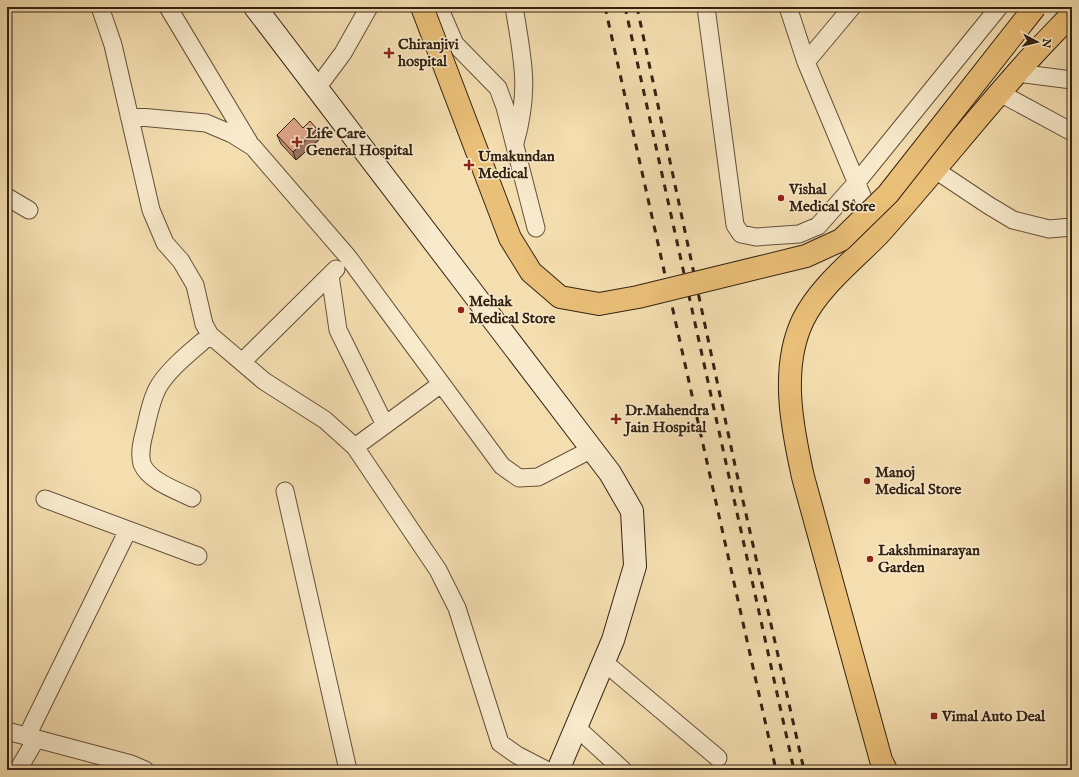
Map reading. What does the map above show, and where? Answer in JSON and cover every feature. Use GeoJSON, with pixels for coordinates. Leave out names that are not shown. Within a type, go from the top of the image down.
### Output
{"type":"FeatureCollection","features":[{"type":"Feature","properties":{"kind":"main road"},"geometry":{"type":"LineString","coordinates":[[422,7],[510,238],[531,272],[560,297],[599,304],[638,297],[806,256],[841,240],[888,194],[1035,7]]}},
{"type":"Feature","properties":{"kind":"main road"},"geometry":{"type":"LineString","coordinates":[[886,770],[881,760],[803,477],[793,430],[790,387],[793,350],[803,320],[820,293],[878,234],[1017,73],[1072,14]]}},
{"type":"Feature","properties":{"kind":"street"},"geometry":{"type":"LineString","coordinates":[[100,7],[113,45],[151,210],[165,243],[181,261],[195,285],[204,324],[210,335],[264,381],[325,420],[355,447],[438,570],[457,608],[500,743],[517,755],[546,770]]}},
{"type":"Feature","properties":{"kind":"street"},"geometry":{"type":"LineString","coordinates":[[168,7],[253,147],[348,258],[502,466],[519,478],[538,477],[592,449]]}},
{"type":"Feature","properties":{"kind":"street"},"geometry":{"type":"LineString","coordinates":[[255,7],[610,473],[632,511],[635,566],[613,640],[558,770]]}},
{"type":"Feature","properties":{"kind":"street"},"geometry":{"type":"LineString","coordinates":[[317,88],[343,53],[369,7]]}},
{"type":"Feature","properties":{"kind":"street"},"geometry":{"type":"LineString","coordinates":[[439,7],[455,44],[498,88],[515,144],[536,228]]}},
{"type":"Feature","properties":{"kind":"street"},"geometry":{"type":"LineString","coordinates":[[514,7],[524,65],[525,96],[515,144]]}},
{"type":"Feature","properties":{"kind":"street"},"geometry":{"type":"LineString","coordinates":[[706,7],[735,225],[741,234],[756,237],[799,234],[818,226],[856,182],[999,7]]}},
{"type":"Feature","properties":{"kind":"street"},"geometry":{"type":"LineString","coordinates":[[788,7],[806,62],[878,234]]}},
{"type":"Feature","properties":{"kind":"street"},"geometry":{"type":"LineString","coordinates":[[806,62],[852,7]]}},
{"type":"Feature","properties":{"kind":"street"},"geometry":{"type":"LineString","coordinates":[[1017,73],[1072,80]]}},
{"type":"Feature","properties":{"kind":"street"},"geometry":{"type":"LineString","coordinates":[[1000,93],[1072,132]]}},
{"type":"Feature","properties":{"kind":"street"},"geometry":{"type":"LineString","coordinates":[[129,116],[206,123],[232,134],[253,147]]}},
{"type":"Feature","properties":{"kind":"street"},"geometry":{"type":"LineString","coordinates":[[934,169],[1013,220],[1049,229],[1072,227]]}},
{"type":"Feature","properties":{"kind":"street"},"geometry":{"type":"LineString","coordinates":[[7,197],[29,210]]}},
{"type":"Feature","properties":{"kind":"street"},"geometry":{"type":"LineString","coordinates":[[242,362],[348,258]]}},
{"type":"Feature","properties":{"kind":"street"},"geometry":{"type":"LineString","coordinates":[[330,275],[338,330],[385,425]]}},
{"type":"Feature","properties":{"kind":"street"},"geometry":{"type":"LineString","coordinates":[[192,498],[166,485],[149,473],[142,463],[141,448],[148,417],[159,385],[176,365],[210,335]]}},
{"type":"Feature","properties":{"kind":"street"},"geometry":{"type":"LineString","coordinates":[[355,447],[441,384]]}},
{"type":"Feature","properties":{"kind":"street"},"geometry":{"type":"LineString","coordinates":[[285,491],[348,770]]}},
{"type":"Feature","properties":{"kind":"street"},"geometry":{"type":"LineString","coordinates":[[45,499],[198,556]]}},
{"type":"Feature","properties":{"kind":"street"},"geometry":{"type":"LineString","coordinates":[[18,770],[31,738],[128,530]]}},
{"type":"Feature","properties":{"kind":"street"},"geometry":{"type":"LineString","coordinates":[[604,662],[718,758]]}},
{"type":"Feature","properties":{"kind":"street"},"geometry":{"type":"LineString","coordinates":[[576,727],[623,770]]}},
{"type":"Feature","properties":{"kind":"street"},"geometry":{"type":"LineString","coordinates":[[7,731],[131,764],[145,770]]}},
{"type":"Feature","properties":{"kind":"building"},"geometry":{"type":"Polygon","coordinates":[[[294,118],[303,128],[310,121],[317,129],[293,152],[277,135],[294,118]]]}},
{"type":"Feature","properties":{"kind":"railway"},"geometry":{"type":"LineString","coordinates":[[605,7],[776,770]]}},
{"type":"Feature","properties":{"kind":"railway"},"geometry":{"type":"LineString","coordinates":[[625,7],[794,770]]}},
{"type":"Feature","properties":{"kind":"railway"},"geometry":{"type":"LineString","coordinates":[[637,7],[736,470],[804,770]]}},
{"type":"Feature","properties":{"kind":"place","name":"Chiranjivi hospital"},"geometry":{"type":"Point","coordinates":[389,53]}},
{"type":"Feature","properties":{"kind":"place","name":"Life Care General Hospital"},"geometry":{"type":"Point","coordinates":[297,142]}},
{"type":"Feature","properties":{"kind":"place","name":"Umakundan Medical"},"geometry":{"type":"Point","coordinates":[469,165]}},
{"type":"Feature","properties":{"kind":"place","name":"Vishal Medical Store"},"geometry":{"type":"Point","coordinates":[781,198]}},
{"type":"Feature","properties":{"kind":"place","name":"Mehak Medical Store"},"geometry":{"type":"Point","coordinates":[461,310]}},
{"type":"Feature","properties":{"kind":"place","name":"Dr.Mahendra Jain Hospital"},"geometry":{"type":"Point","coordinates":[616,419]}},
{"type":"Feature","properties":{"kind":"place","name":"Manoj Medical Store"},"geometry":{"type":"Point","coordinates":[867,481]}},
{"type":"Feature","properties":{"kind":"place","name":"Lakshminarayan Garden"},"geometry":{"type":"Point","coordinates":[870,559]}},
{"type":"Feature","properties":{"kind":"place","name":"Vimal Auto Deal"},"geometry":{"type":"Point","coordinates":[934,716]}}]}
